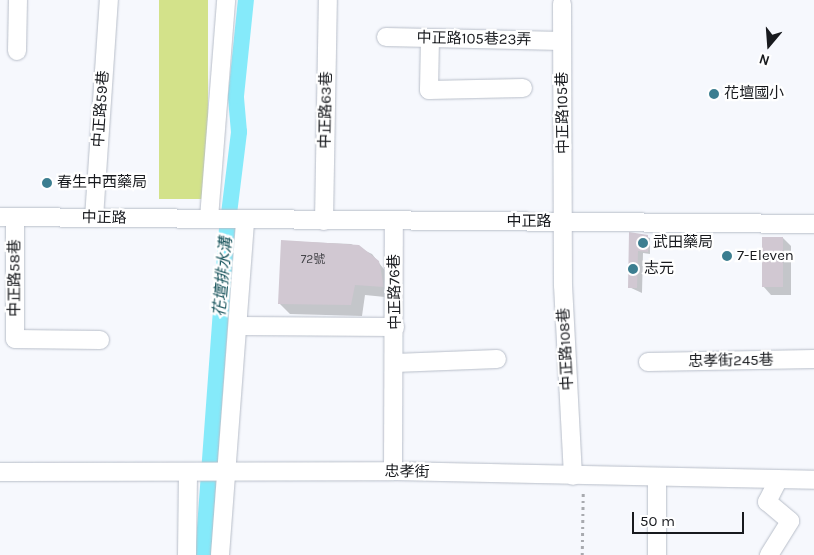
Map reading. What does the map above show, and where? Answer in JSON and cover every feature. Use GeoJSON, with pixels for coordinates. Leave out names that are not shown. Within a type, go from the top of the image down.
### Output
{"type":"FeatureCollection","features":[{"type":"Feature","properties":{"kind":"street"},"geometry":{"type":"LineString","coordinates":[[18,0],[18,51]]}},
{"type":"Feature","properties":{"kind":"street","name":"中正路59巷"},"geometry":{"type":"LineString","coordinates":[[94,218],[109,0]]}},
{"type":"Feature","properties":{"kind":"street"},"geometry":{"type":"LineString","coordinates":[[209,218],[226,0]]}},
{"type":"Feature","properties":{"kind":"street","name":"中正路63巷"},"geometry":{"type":"LineString","coordinates":[[324,221],[328,0]]}},
{"type":"Feature","properties":{"kind":"street","name":"中正路105巷"},"geometry":{"type":"LineString","coordinates":[[562,4],[564,222]]}},
{"type":"Feature","properties":{"kind":"street","name":"中正路105巷23弄"},"geometry":{"type":"LineString","coordinates":[[386,37],[562,41]]}},
{"type":"Feature","properties":{"kind":"street"},"geometry":{"type":"LineString","coordinates":[[430,38],[429,90],[523,88]]}},
{"type":"Feature","properties":{"kind":"street","name":"中正路"},"geometry":{"type":"LineString","coordinates":[[8,217],[209,218],[394,222],[814,224]]}},
{"type":"Feature","properties":{"kind":"street","name":"中正路58巷"},"geometry":{"type":"LineString","coordinates":[[8,217],[15,338],[100,340]]}},
{"type":"Feature","properties":{"kind":"street"},"geometry":{"type":"LineString","coordinates":[[220,555],[221,473],[238,326],[245,219]]}},
{"type":"Feature","properties":{"kind":"street","name":"中正路76巷"},"geometry":{"type":"LineString","coordinates":[[393,471],[395,363],[394,222]]}},
{"type":"Feature","properties":{"kind":"street","name":"中正路108巷"},"geometry":{"type":"LineString","coordinates":[[564,222],[563,285],[578,476]]}},
{"type":"Feature","properties":{"kind":"street"},"geometry":{"type":"LineString","coordinates":[[238,326],[395,328]]}},
{"type":"Feature","properties":{"kind":"street"},"geometry":{"type":"LineString","coordinates":[[395,363],[497,359]]}},
{"type":"Feature","properties":{"kind":"street","name":"忠孝街245巷"},"geometry":{"type":"LineString","coordinates":[[648,362],[814,359]]}},
{"type":"Feature","properties":{"kind":"street","name":"忠孝街"},"geometry":{"type":"LineString","coordinates":[[0,472],[221,473],[393,471],[814,480]]}},
{"type":"Feature","properties":{"kind":"street"},"geometry":{"type":"LineString","coordinates":[[187,555],[191,473]]}},
{"type":"Feature","properties":{"kind":"street"},"geometry":{"type":"LineString","coordinates":[[657,478],[657,555]]}},
{"type":"Feature","properties":{"kind":"street"},"geometry":{"type":"LineString","coordinates":[[769,555],[790,522],[767,502],[778,480]]}},
{"type":"Feature","properties":{"kind":"path"},"geometry":{"type":"LineString","coordinates":[[578,476],[582,555]]}},
{"type":"Feature","properties":{"kind":"green space"},"geometry":{"type":"Polygon","coordinates":[[[159,0],[208,0],[208,199],[159,199],[159,0]]]}},
{"type":"Feature","properties":{"kind":"building","name":"志元"},"geometry":{"type":"Polygon","coordinates":[[[629,232],[648,235],[648,252],[638,251],[637,288],[628,288],[629,232]]]}},
{"type":"Feature","properties":{"kind":"building"},"geometry":{"type":"Polygon","coordinates":[[[762,237],[783,237],[783,287],[762,287],[762,237]]]}},
{"type":"Feature","properties":{"kind":"building"},"geometry":{"type":"Polygon","coordinates":[[[281,240],[359,245],[379,261],[384,287],[355,285],[351,305],[278,304],[281,240]]]}},
{"type":"Feature","properties":{"kind":"waterway","name":"花壇排水溝"},"geometry":{"type":"LineString","coordinates":[[203,555],[227,230],[239,132],[236,96],[246,0]]}},
{"type":"Feature","properties":{"kind":"place","name":"花壇國小"},"geometry":{"type":"Point","coordinates":[714,94]}},
{"type":"Feature","properties":{"kind":"place","name":"春生中西藥局"},"geometry":{"type":"Point","coordinates":[47,183]}},
{"type":"Feature","properties":{"kind":"place","name":"武田藥局"},"geometry":{"type":"Point","coordinates":[643,243]}},
{"type":"Feature","properties":{"kind":"place","name":"7-Eleven"},"geometry":{"type":"Point","coordinates":[727,256]}},
{"type":"Feature","properties":{"kind":"place","name":"志元"},"geometry":{"type":"Point","coordinates":[633,269]}}]}
